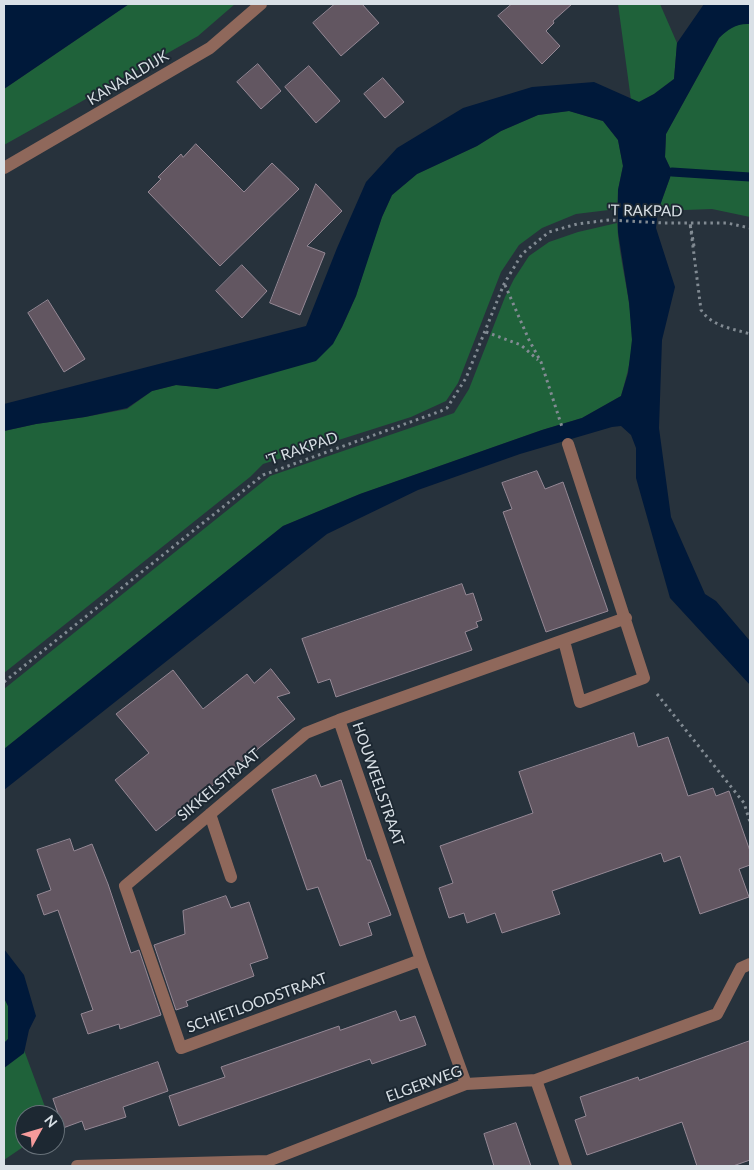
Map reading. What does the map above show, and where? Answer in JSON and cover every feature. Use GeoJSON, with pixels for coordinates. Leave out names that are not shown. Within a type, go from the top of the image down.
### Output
{"type":"FeatureCollection","features":[{"type":"Feature","properties":{"kind":"street","name":"KANAALDIJK"},"geometry":{"type":"LineString","coordinates":[[4,168],[210,48],[261,4]]}},
{"type":"Feature","properties":{"kind":"street"},"geometry":{"type":"LineString","coordinates":[[564,641],[580,702],[644,678],[568,444]]}},
{"type":"Feature","properties":{"kind":"street","name":"HOUWEELSTRAAT"},"geometry":{"type":"LineString","coordinates":[[466,1084],[421,960],[339,720],[626,618]]}},
{"type":"Feature","properties":{"kind":"street","name":"SIKKELSTRAAT"},"geometry":{"type":"LineString","coordinates":[[125,886],[306,733],[339,720]]}},
{"type":"Feature","properties":{"kind":"street"},"geometry":{"type":"LineString","coordinates":[[210,814],[231,877]]}},
{"type":"Feature","properties":{"kind":"street","name":"SCHIETLOODSTRAAT"},"geometry":{"type":"LineString","coordinates":[[125,886],[181,1048],[421,960]]}},
{"type":"Feature","properties":{"kind":"street","name":"ELGERWEG"},"geometry":{"type":"LineString","coordinates":[[77,1166],[268,1161],[466,1084],[536,1080],[717,1014],[741,968],[750,964]]}},
{"type":"Feature","properties":{"kind":"street"},"geometry":{"type":"LineString","coordinates":[[536,1080],[566,1166]]}},
{"type":"Feature","properties":{"kind":"path","name":"'T RAKPAD"},"geometry":{"type":"LineString","coordinates":[[4,682],[263,474],[447,408],[466,378],[504,284],[522,254],[549,232],[577,224],[609,220],[664,223],[727,223],[750,228]]}},
{"type":"Feature","properties":{"kind":"path"},"geometry":{"type":"LineString","coordinates":[[690,223],[701,310],[708,319],[717,324],[750,334]]}},
{"type":"Feature","properties":{"kind":"path"},"geometry":{"type":"LineString","coordinates":[[504,284],[541,362],[557,413]]}},
{"type":"Feature","properties":{"kind":"path"},"geometry":{"type":"LineString","coordinates":[[486,332],[521,345],[541,362]]}},
{"type":"Feature","properties":{"kind":"path"},"geometry":{"type":"LineString","coordinates":[[644,678],[744,803],[750,822]]}},
{"type":"Feature","properties":{"kind":"green space"},"geometry":{"type":"Polygon","coordinates":[[[129,4],[235,4],[198,36],[4,145],[4,89],[129,4]]]}},
{"type":"Feature","properties":{"kind":"green space"},"geometry":{"type":"Polygon","coordinates":[[[618,4],[660,4],[677,43],[674,79],[654,94],[639,102],[631,100],[618,4]]]}},
{"type":"Feature","properties":{"kind":"green space"},"geometry":{"type":"Polygon","coordinates":[[[743,23],[750,24],[750,217],[712,209],[658,211],[672,172],[665,157],[666,134],[719,38],[729,28],[743,23]]]}},
{"type":"Feature","properties":{"kind":"green space"},"geometry":{"type":"Polygon","coordinates":[[[569,111],[603,121],[618,140],[623,166],[618,190],[617,209],[576,214],[542,228],[519,245],[501,272],[458,383],[446,401],[411,417],[263,464],[250,477],[4,673],[4,431],[127,409],[152,391],[176,385],[217,389],[332,344],[356,296],[382,217],[392,195],[417,174],[477,146],[501,131],[538,115],[569,111]]]}},
{"type":"Feature","properties":{"kind":"green space"},"geometry":{"type":"Polygon","coordinates":[[[617,223],[630,310],[632,339],[630,361],[621,396],[582,418],[542,430],[360,494],[283,526],[4,749],[4,689],[270,476],[454,413],[469,389],[505,297],[529,256],[549,242],[578,232],[617,223]]]}},
{"type":"Feature","properties":{"kind":"green space"},"geometry":{"type":"Polygon","coordinates":[[[4,998],[8,1006],[8,1039],[4,1043],[4,998]]]}},
{"type":"Feature","properties":{"kind":"green space"},"geometry":{"type":"Polygon","coordinates":[[[24,1050],[44,1105],[15,1105],[15,1152],[4,1160],[4,1068],[24,1053],[24,1050]]]}},
{"type":"Feature","properties":{"kind":"water"},"geometry":{"type":"Polygon","coordinates":[[[4,4],[129,4],[4,89],[4,4]]]}},
{"type":"Feature","properties":{"kind":"water"},"geometry":{"type":"Polygon","coordinates":[[[704,4],[750,4],[750,24],[741,24],[733,27],[719,38],[666,134],[665,157],[672,172],[658,211],[656,228],[675,287],[662,340],[659,428],[671,517],[705,594],[716,601],[750,641],[750,685],[670,598],[636,478],[636,448],[631,435],[621,426],[612,427],[520,454],[418,490],[327,534],[4,790],[4,749],[283,526],[360,494],[542,430],[582,418],[621,396],[628,373],[632,340],[629,302],[618,232],[618,190],[623,166],[618,140],[603,121],[569,111],[538,115],[501,131],[477,146],[417,174],[392,195],[382,217],[356,296],[342,327],[333,344],[316,361],[217,389],[176,385],[152,391],[127,408],[4,431],[4,404],[306,326],[366,182],[397,148],[463,108],[532,87],[594,82],[639,102],[654,94],[674,79],[677,43],[704,4]]]}},
{"type":"Feature","properties":{"kind":"water"},"geometry":{"type":"Polygon","coordinates":[[[4,949],[24,975],[36,1016],[29,1030],[24,1053],[4,1068],[4,1043],[8,1039],[8,1006],[4,998],[4,949]]]}},
{"type":"Feature","properties":{"kind":"building"},"geometry":{"type":"Polygon","coordinates":[[[335,4],[362,4],[379,23],[341,56],[313,23],[335,4]]]}},
{"type":"Feature","properties":{"kind":"building"},"geometry":{"type":"Polygon","coordinates":[[[512,4],[572,4],[553,21],[554,23],[546,31],[560,46],[542,64],[498,16],[512,4]]]}},
{"type":"Feature","properties":{"kind":"building"},"geometry":{"type":"Polygon","coordinates":[[[258,64],[281,91],[261,109],[237,82],[258,64]]]}},
{"type":"Feature","properties":{"kind":"building"},"geometry":{"type":"Polygon","coordinates":[[[309,66],[340,101],[316,123],[285,87],[309,66]]]}},
{"type":"Feature","properties":{"kind":"building"},"geometry":{"type":"Polygon","coordinates":[[[383,78],[404,102],[385,118],[364,94],[383,78]]]}},
{"type":"Feature","properties":{"kind":"building"},"geometry":{"type":"Polygon","coordinates":[[[196,144],[244,192],[272,163],[299,189],[220,266],[148,192],[161,179],[158,177],[181,154],[183,157],[196,144]]]}},
{"type":"Feature","properties":{"kind":"building"},"geometry":{"type":"Polygon","coordinates":[[[316,184],[342,211],[307,246],[325,253],[300,315],[270,303],[316,184]]]}},
{"type":"Feature","properties":{"kind":"building"},"geometry":{"type":"Polygon","coordinates":[[[242,265],[267,291],[242,318],[216,291],[242,265]]]}},
{"type":"Feature","properties":{"kind":"building"},"geometry":{"type":"Polygon","coordinates":[[[48,300],[85,359],[64,372],[28,313],[48,300]]]}},
{"type":"Feature","properties":{"kind":"building"},"geometry":{"type":"Polygon","coordinates":[[[537,471],[545,489],[563,482],[608,611],[546,632],[503,512],[512,509],[502,483],[537,471]]]}},
{"type":"Feature","properties":{"kind":"building"},"geometry":{"type":"Polygon","coordinates":[[[462,584],[466,595],[473,593],[482,620],[476,622],[478,627],[465,632],[472,650],[336,697],[330,679],[318,683],[302,639],[462,584]]]}},
{"type":"Feature","properties":{"kind":"building"},"geometry":{"type":"Polygon","coordinates":[[[271,669],[290,693],[277,697],[295,719],[156,831],[115,780],[149,753],[116,714],[173,670],[203,709],[247,674],[254,683],[271,669]]]}},
{"type":"Feature","properties":{"kind":"building"},"geometry":{"type":"Polygon","coordinates":[[[634,733],[638,747],[668,737],[688,796],[713,788],[716,796],[729,791],[750,851],[750,865],[739,869],[749,897],[700,914],[680,856],[664,862],[661,853],[552,891],[560,914],[502,933],[495,913],[467,923],[464,913],[449,918],[439,888],[453,883],[440,846],[533,813],[519,772],[634,733]]]}},
{"type":"Feature","properties":{"kind":"building"},"geometry":{"type":"Polygon","coordinates":[[[316,775],[321,787],[341,780],[367,860],[370,860],[391,915],[368,923],[372,935],[340,946],[318,887],[307,890],[272,790],[316,775]]]}},
{"type":"Feature","properties":{"kind":"building"},"geometry":{"type":"Polygon","coordinates":[[[70,839],[74,851],[92,844],[108,884],[131,953],[139,950],[161,1015],[120,1029],[119,1024],[88,1034],[81,1014],[93,1010],[58,910],[44,915],[37,895],[51,890],[37,850],[70,839]]]}},
{"type":"Feature","properties":{"kind":"building"},"geometry":{"type":"Polygon","coordinates":[[[226,896],[231,908],[249,902],[268,958],[250,964],[254,976],[186,1001],[188,1006],[176,1010],[154,945],[185,934],[183,911],[226,896]]]}},
{"type":"Feature","properties":{"kind":"building"},"geometry":{"type":"Polygon","coordinates":[[[396,1011],[400,1021],[415,1016],[426,1045],[372,1064],[370,1059],[179,1126],[169,1096],[225,1077],[221,1067],[339,1026],[340,1030],[396,1011]]]}},
{"type":"Feature","properties":{"kind":"building"},"geometry":{"type":"Polygon","coordinates":[[[750,1041],[750,1160],[733,1166],[697,1166],[682,1122],[587,1155],[575,1120],[586,1116],[580,1097],[638,1077],[639,1080],[750,1041]]]}},
{"type":"Feature","properties":{"kind":"building"},"geometry":{"type":"Polygon","coordinates":[[[158,1062],[168,1091],[123,1107],[126,1117],[85,1130],[82,1121],[65,1127],[65,1105],[55,1105],[53,1099],[158,1062]]]}},
{"type":"Feature","properties":{"kind":"building"},"geometry":{"type":"Polygon","coordinates":[[[516,1123],[531,1166],[494,1166],[484,1134],[516,1123]]]}},
{"type":"Feature","properties":{"kind":"waterway"},"geometry":{"type":"LineString","coordinates":[[672,172],[750,177]]}}]}
